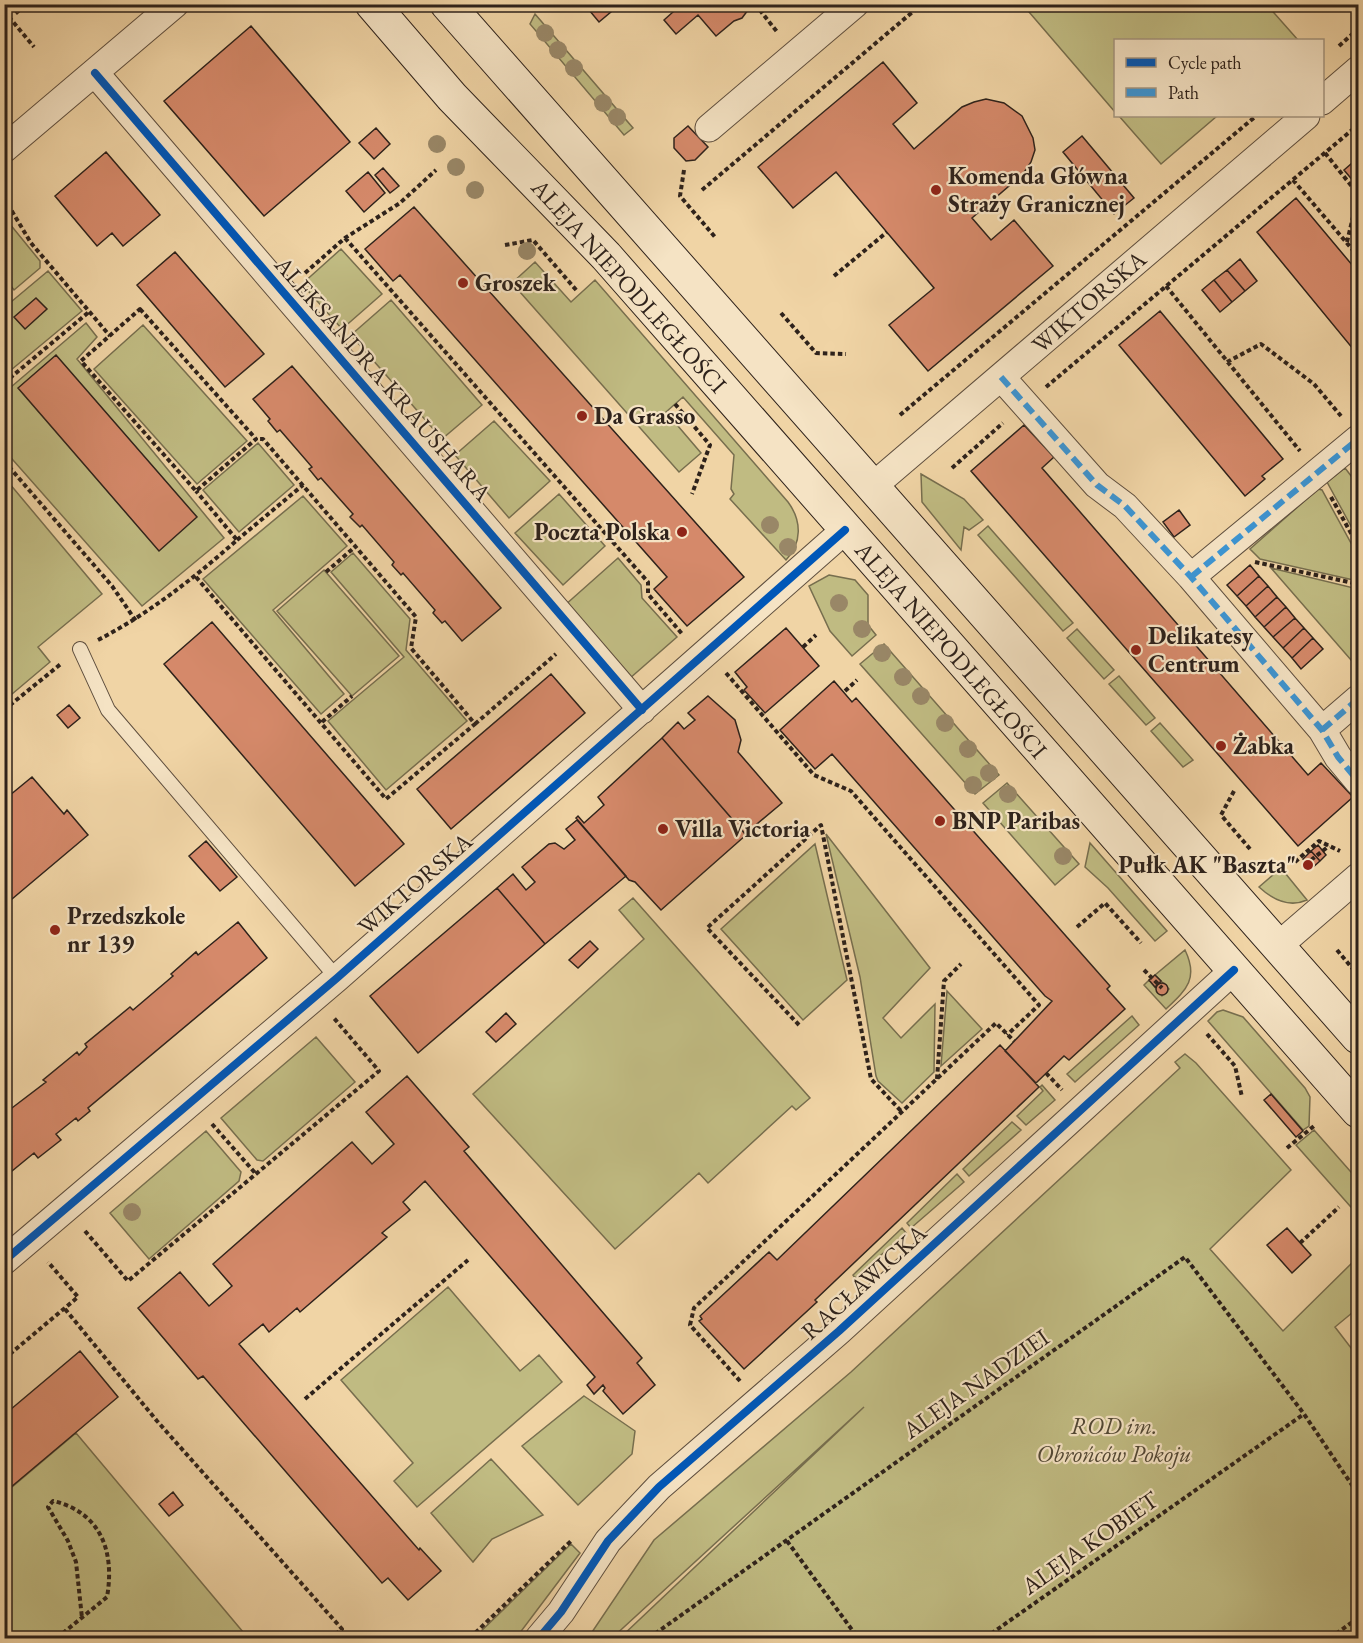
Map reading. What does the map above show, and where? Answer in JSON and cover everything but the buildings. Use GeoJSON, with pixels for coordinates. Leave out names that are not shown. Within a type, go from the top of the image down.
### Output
{"type":"FeatureCollection","features":[{"type":"Feature","properties":{"kind":"main road","name":"ALEJA NIEPODLEGŁOŚCI"},"geometry":{"type":"LineString","coordinates":[[372,4],[452,97],[606,256],[1359,1111]]}},
{"type":"Feature","properties":{"kind":"main road","name":"ALEJA NIEPODLEGŁOŚCI"},"geometry":{"type":"LineString","coordinates":[[447,4],[1359,1037]]}},
{"type":"Feature","properties":{"kind":"street"},"geometry":{"type":"LineString","coordinates":[[4,148],[175,4]]}},
{"type":"Feature","properties":{"kind":"street"},"geometry":{"type":"LineString","coordinates":[[709,128],[855,4]]}},
{"type":"Feature","properties":{"kind":"street"},"geometry":{"type":"LineString","coordinates":[[1324,100],[1359,70]]}},
{"type":"Feature","properties":{"kind":"street","name":"ALEKSANDRA KRAUSHARA"},"geometry":{"type":"LineString","coordinates":[[95,73],[642,710]]}},
{"type":"Feature","properties":{"kind":"street","name":"WIKTORSKA"},"geometry":{"type":"LineString","coordinates":[[872,487],[1305,117]]}},
{"type":"Feature","properties":{"kind":"street"},"geometry":{"type":"LineString","coordinates":[[1001,377],[1097,485],[1125,506],[1191,577],[1322,730],[1338,757],[1359,781]]}},
{"type":"Feature","properties":{"kind":"street"},"geometry":{"type":"LineString","coordinates":[[1191,577],[1318,472],[1351,429]]}},
{"type":"Feature","properties":{"kind":"street","name":"WIKTORSKA"},"geometry":{"type":"LineString","coordinates":[[4,1261],[317,996],[845,530]]}},
{"type":"Feature","properties":{"kind":"street"},"geometry":{"type":"LineString","coordinates":[[1322,730],[1359,699]]}},
{"type":"Feature","properties":{"kind":"street"},"geometry":{"type":"LineString","coordinates":[[1278,946],[1359,877]]}},
{"type":"Feature","properties":{"kind":"street","name":"RACŁAWICKA"},"geometry":{"type":"LineString","coordinates":[[539,1638],[561,1612],[608,1541],[659,1486],[839,1331],[1234,970]]}},
{"type":"Feature","properties":{"kind":"lane"},"geometry":{"type":"LineString","coordinates":[[80,649],[108,710],[337,978]]}},
{"type":"Feature","properties":{"kind":"path"},"geometry":{"type":"LineString","coordinates":[[755,4],[778,33]]}},
{"type":"Feature","properties":{"kind":"path"},"geometry":{"type":"LineString","coordinates":[[702,190],[922,4]]}},
{"type":"Feature","properties":{"kind":"path"},"geometry":{"type":"LineString","coordinates":[[4,11],[34,47]]}},
{"type":"Feature","properties":{"kind":"path"},"geometry":{"type":"LineString","coordinates":[[900,415],[1255,117]]}},
{"type":"Feature","properties":{"kind":"path"},"geometry":{"type":"LineString","coordinates":[[952,468],[1025,404],[1359,125]]}},
{"type":"Feature","properties":{"kind":"path"},"geometry":{"type":"LineString","coordinates":[[1325,153],[1359,195],[1347,243]]}},
{"type":"Feature","properties":{"kind":"path"},"geometry":{"type":"LineString","coordinates":[[283,292],[345,238],[400,203],[436,170]]}},
{"type":"Feature","properties":{"kind":"path"},"geometry":{"type":"LineString","coordinates":[[684,170],[680,196],[715,237]]}},
{"type":"Feature","properties":{"kind":"path"},"geometry":{"type":"LineString","coordinates":[[1293,180],[1358,254]]}},
{"type":"Feature","properties":{"kind":"path"},"geometry":{"type":"LineString","coordinates":[[4,198],[31,243],[110,336]]}},
{"type":"Feature","properties":{"kind":"path"},"geometry":{"type":"LineString","coordinates":[[834,276],[887,232]]}},
{"type":"Feature","properties":{"kind":"path"},"geometry":{"type":"LineString","coordinates":[[345,238],[648,582],[648,594],[687,639]]}},
{"type":"Feature","properties":{"kind":"path"},"geometry":{"type":"LineString","coordinates":[[505,245],[532,240],[577,291]]}},
{"type":"Feature","properties":{"kind":"path"},"geometry":{"type":"LineString","coordinates":[[4,286],[8,290],[4,294]]}},
{"type":"Feature","properties":{"kind":"path"},"geometry":{"type":"LineString","coordinates":[[1166,286],[1318,472],[1359,546]]}},
{"type":"Feature","properties":{"kind":"path"},"geometry":{"type":"LineString","coordinates":[[237,540],[81,361],[140,309],[256,440]]}},
{"type":"Feature","properties":{"kind":"path"},"geometry":{"type":"LineString","coordinates":[[4,383],[90,311]]}},
{"type":"Feature","properties":{"kind":"path"},"geometry":{"type":"LineString","coordinates":[[781,313],[816,353],[846,354]]}},
{"type":"Feature","properties":{"kind":"path"},"geometry":{"type":"LineString","coordinates":[[1227,362],[1261,344],[1314,384],[1351,429]]}},
{"type":"Feature","properties":{"kind":"path"},"geometry":{"type":"LineString","coordinates":[[675,404],[710,445],[692,494]]}},
{"type":"Feature","properties":{"kind":"path"},"geometry":{"type":"LineString","coordinates":[[196,491],[256,440],[262,439],[416,617],[411,648],[475,724]]}},
{"type":"Feature","properties":{"kind":"path"},"geometry":{"type":"LineString","coordinates":[[4,461],[112,586],[136,621]]}},
{"type":"Feature","properties":{"kind":"path"},"geometry":{"type":"LineString","coordinates":[[4,710],[80,649],[136,621],[196,576],[303,485]]}},
{"type":"Feature","properties":{"kind":"path"},"geometry":{"type":"LineString","coordinates":[[1233,540],[1256,563],[1359,585]]}},
{"type":"Feature","properties":{"kind":"path"},"geometry":{"type":"LineString","coordinates":[[326,572],[356,546]]}},
{"type":"Feature","properties":{"kind":"path"},"geometry":{"type":"LineString","coordinates":[[196,576],[386,799],[578,635]]}},
{"type":"Feature","properties":{"kind":"path"},"geometry":{"type":"LineString","coordinates":[[803,647],[816,635]]}},
{"type":"Feature","properties":{"kind":"path"},"geometry":{"type":"LineString","coordinates":[[723,670],[814,775],[851,791],[1039,1005],[1007,1035]]}},
{"type":"Feature","properties":{"kind":"path"},"geometry":{"type":"LineString","coordinates":[[844,691],[856,680]]}},
{"type":"Feature","properties":{"kind":"path"},"geometry":{"type":"LineString","coordinates":[[321,722],[352,696]]}},
{"type":"Feature","properties":{"kind":"path"},"geometry":{"type":"LineString","coordinates":[[1234,790],[1221,815],[1250,849]]}},
{"type":"Feature","properties":{"kind":"path"},"geometry":{"type":"LineString","coordinates":[[799,1024],[707,928],[821,825],[871,1079],[902,1112]]}},
{"type":"Feature","properties":{"kind":"path"},"geometry":{"type":"LineString","coordinates":[[1295,862],[1319,841],[1340,851]]}},
{"type":"Feature","properties":{"kind":"path"},"geometry":{"type":"LineString","coordinates":[[1311,860],[1329,846]]}},
{"type":"Feature","properties":{"kind":"path"},"geometry":{"type":"LineString","coordinates":[[1077,927],[1105,903],[1141,943]]}},
{"type":"Feature","properties":{"kind":"path"},"geometry":{"type":"LineString","coordinates":[[1337,950],[1359,975]]}},
{"type":"Feature","properties":{"kind":"path"},"geometry":{"type":"LineString","coordinates":[[936,1079],[944,981],[961,964]]}},
{"type":"Feature","properties":{"kind":"path"},"geometry":{"type":"LineString","coordinates":[[1144,970],[1162,988]]}},
{"type":"Feature","properties":{"kind":"path"},"geometry":{"type":"LineString","coordinates":[[85,1231],[128,1281],[379,1071],[317,996]]}},
{"type":"Feature","properties":{"kind":"path"},"geometry":{"type":"LineString","coordinates":[[744,1386],[690,1325],[694,1308],[996,1023],[1014,1041]]}},
{"type":"Feature","properties":{"kind":"path"},"geometry":{"type":"LineString","coordinates":[[1205,1032],[1235,1066],[1242,1096]]}},
{"type":"Feature","properties":{"kind":"path"},"geometry":{"type":"LineString","coordinates":[[1046,1073],[1067,1095]]}},
{"type":"Feature","properties":{"kind":"path"},"geometry":{"type":"LineString","coordinates":[[212,1124],[255,1174]]}},
{"type":"Feature","properties":{"kind":"path"},"geometry":{"type":"LineString","coordinates":[[1287,1148],[1314,1126]]}},
{"type":"Feature","properties":{"kind":"path"},"geometry":{"type":"LineString","coordinates":[[1300,1243],[1340,1207]]}},
{"type":"Feature","properties":{"kind":"path"},"geometry":{"type":"LineString","coordinates":[[305,1399],[468,1260]]}},
{"type":"Feature","properties":{"kind":"path"},"geometry":{"type":"LineString","coordinates":[[65,1309],[157,1421],[342,1629],[331,1638]]}},
{"type":"Feature","properties":{"kind":"path"},"geometry":{"type":"LineString","coordinates":[[1304,1414],[1359,1494]]}},
{"type":"Feature","properties":{"kind":"path"},"geometry":{"type":"LineString","coordinates":[[57,1638],[82,1618],[107,1597],[111,1574],[106,1547],[98,1528],[80,1512],[66,1504],[52,1501],[48,1507],[68,1541],[76,1562],[82,1618]]}},
{"type":"Feature","properties":{"kind":"path"},"geometry":{"type":"LineString","coordinates":[[787,1541],[858,1638]]}},
{"type":"Feature","properties":{"kind":"path"},"geometry":{"type":"LineString","coordinates":[[1330,1638],[1359,1618]]}},
{"type":"Feature","properties":{"kind":"green space"},"geometry":{"type":"Polygon","coordinates":[[[1023,5],[1267,5],[1297,39],[1114,39],[1114,111],[1023,5]]]}},
{"type":"Feature","properties":{"kind":"green space"},"geometry":{"type":"Polygon","coordinates":[[[535,14],[633,128],[624,135],[530,24],[535,14]]]}},
{"type":"Feature","properties":{"kind":"green space"},"geometry":{"type":"Polygon","coordinates":[[[1120,117],[1216,117],[1161,164],[1120,117]]]}},
{"type":"Feature","properties":{"kind":"green space"},"geometry":{"type":"Polygon","coordinates":[[[5,218],[40,261],[40,268],[14,290],[5,278],[5,218]]]}},
{"type":"Feature","properties":{"kind":"green space"},"geometry":{"type":"Polygon","coordinates":[[[341,249],[382,294],[342,329],[302,284],[341,249]]]}},
{"type":"Feature","properties":{"kind":"green space"},"geometry":{"type":"Polygon","coordinates":[[[535,262],[571,302],[595,280],[788,502],[796,517],[798,532],[795,546],[786,560],[730,499],[734,494],[731,489],[734,455],[683,397],[666,412],[701,453],[679,472],[512,283],[535,262]]]}},
{"type":"Feature","properties":{"kind":"green space"},"geometry":{"type":"Polygon","coordinates":[[[48,271],[82,311],[5,375],[5,307],[48,271]]]}},
{"type":"Feature","properties":{"kind":"green space"},"geometry":{"type":"Polygon","coordinates":[[[391,300],[482,405],[442,439],[351,335],[391,300]]]}},
{"type":"Feature","properties":{"kind":"green space"},"geometry":{"type":"Polygon","coordinates":[[[86,323],[97,337],[77,359],[224,538],[142,606],[5,451],[4,393],[86,323]]]}},
{"type":"Feature","properties":{"kind":"green space"},"geometry":{"type":"Polygon","coordinates":[[[143,325],[247,441],[197,484],[94,369],[143,325]]]}},
{"type":"Feature","properties":{"kind":"green space"},"geometry":{"type":"Polygon","coordinates":[[[494,421],[550,481],[509,518],[455,455],[494,421]]]}},
{"type":"Feature","properties":{"kind":"green space"},"geometry":{"type":"Polygon","coordinates":[[[258,443],[294,485],[239,532],[203,490],[258,443]]]}},
{"type":"Feature","properties":{"kind":"green space"},"geometry":{"type":"Polygon","coordinates":[[[1345,468],[1358,485],[1358,539],[1327,482],[1345,468]]]}},
{"type":"Feature","properties":{"kind":"green space"},"geometry":{"type":"Polygon","coordinates":[[[921,474],[964,499],[983,520],[969,530],[964,527],[961,550],[922,502],[921,474]]]}},
{"type":"Feature","properties":{"kind":"green space"},"geometry":{"type":"Polygon","coordinates":[[[4,477],[102,594],[38,647],[50,662],[5,700],[4,477]]]}},
{"type":"Feature","properties":{"kind":"green space"},"geometry":{"type":"Polygon","coordinates":[[[1318,489],[1322,490],[1358,556],[1358,581],[1260,559],[1250,549],[1318,489]]]}},
{"type":"Feature","properties":{"kind":"green space"},"geometry":{"type":"Polygon","coordinates":[[[559,494],[605,546],[563,585],[515,533],[559,494]]]}},
{"type":"Feature","properties":{"kind":"green space"},"geometry":{"type":"Polygon","coordinates":[[[303,496],[347,546],[273,610],[344,694],[321,714],[203,579],[303,496]]]}},
{"type":"Feature","properties":{"kind":"green space"},"geometry":{"type":"Polygon","coordinates":[[[988,526],[1073,623],[1063,631],[978,535],[988,526]]]}},
{"type":"Feature","properties":{"kind":"green space"},"geometry":{"type":"Polygon","coordinates":[[[353,553],[410,619],[406,650],[467,721],[386,790],[328,721],[404,657],[331,572],[353,553]]]}},
{"type":"Feature","properties":{"kind":"green space"},"geometry":{"type":"Polygon","coordinates":[[[618,558],[641,585],[642,598],[677,637],[629,679],[564,606],[618,558]]]}},
{"type":"Feature","properties":{"kind":"green space"},"geometry":{"type":"Polygon","coordinates":[[[1271,568],[1358,589],[1358,668],[1271,568]]]}},
{"type":"Feature","properties":{"kind":"green space"},"geometry":{"type":"Polygon","coordinates":[[[324,570],[399,656],[352,696],[277,611],[324,570]]]}},
{"type":"Feature","properties":{"kind":"green space"},"geometry":{"type":"Polygon","coordinates":[[[829,575],[855,580],[868,595],[868,625],[876,635],[852,656],[830,631],[809,586],[829,575]]]}},
{"type":"Feature","properties":{"kind":"green space"},"geometry":{"type":"Polygon","coordinates":[[[1077,629],[1114,670],[1104,679],[1067,638],[1077,629]]]}},
{"type":"Feature","properties":{"kind":"green space"},"geometry":{"type":"Polygon","coordinates":[[[884,644],[999,775],[975,794],[860,664],[884,644]]]}},
{"type":"Feature","properties":{"kind":"green space"},"geometry":{"type":"Polygon","coordinates":[[[1119,676],[1155,718],[1146,725],[1109,684],[1119,676]]]}},
{"type":"Feature","properties":{"kind":"green space"},"geometry":{"type":"Polygon","coordinates":[[[1160,723],[1193,760],[1183,767],[1151,731],[1160,723]]]}},
{"type":"Feature","properties":{"kind":"green space"},"geometry":{"type":"Polygon","coordinates":[[[1007,783],[1079,864],[1055,885],[983,803],[1007,783]]]}},
{"type":"Feature","properties":{"kind":"green space"},"geometry":{"type":"Polygon","coordinates":[[[826,834],[930,968],[883,1018],[901,1038],[935,1004],[934,1072],[902,1103],[878,1081],[876,1076],[860,977],[826,834]]]}},
{"type":"Feature","properties":{"kind":"green space"},"geometry":{"type":"Polygon","coordinates":[[[1090,843],[1167,931],[1155,941],[1108,888],[1085,867],[1090,843]]]}},
{"type":"Feature","properties":{"kind":"green space"},"geometry":{"type":"Polygon","coordinates":[[[815,844],[847,980],[803,1020],[721,929],[815,844]]]}},
{"type":"Feature","properties":{"kind":"green space"},"geometry":{"type":"Polygon","coordinates":[[[1281,868],[1307,900],[1288,903],[1270,896],[1259,887],[1281,868]]]}},
{"type":"Feature","properties":{"kind":"green space"},"geometry":{"type":"Polygon","coordinates":[[[633,898],[810,1098],[796,1110],[792,1106],[708,1183],[699,1173],[615,1249],[473,1094],[644,939],[619,910],[633,898]]]}},
{"type":"Feature","properties":{"kind":"green space"},"geometry":{"type":"Polygon","coordinates":[[[1185,950],[1191,969],[1188,983],[1166,1009],[1144,985],[1149,980],[1162,996],[1169,989],[1155,975],[1185,950]]]}},
{"type":"Feature","properties":{"kind":"green space"},"geometry":{"type":"Polygon","coordinates":[[[947,991],[982,1029],[941,1066],[947,991]]]}},
{"type":"Feature","properties":{"kind":"green space"},"geometry":{"type":"Polygon","coordinates":[[[1223,1010],[1243,1017],[1305,1088],[1310,1097],[1309,1126],[1303,1130],[1208,1021],[1217,1012],[1223,1010]]]}},
{"type":"Feature","properties":{"kind":"green space"},"geometry":{"type":"Polygon","coordinates":[[[1132,1016],[1139,1025],[1075,1082],[1067,1074],[1132,1016]]]}},
{"type":"Feature","properties":{"kind":"green space"},"geometry":{"type":"Polygon","coordinates":[[[316,1037],[355,1082],[263,1161],[257,1160],[221,1118],[316,1037]]]}},
{"type":"Feature","properties":{"kind":"green space","name":"ROD im. Obrońców Pokoju"},"geometry":{"type":"Polygon","coordinates":[[[1185,1054],[1196,1063],[1291,1170],[1210,1249],[1283,1331],[1358,1257],[1358,1308],[1335,1327],[1358,1357],[1358,1638],[620,1638],[864,1407],[612,1638],[588,1638],[654,1540],[851,1372],[1180,1068],[1175,1062],[1185,1054]]]}},
{"type":"Feature","properties":{"kind":"green space"},"geometry":{"type":"Polygon","coordinates":[[[1042,1085],[1055,1100],[1026,1125],[1017,1116],[1043,1091],[1040,1087],[1042,1085]]]}},
{"type":"Feature","properties":{"kind":"green space"},"geometry":{"type":"Polygon","coordinates":[[[1012,1122],[1021,1130],[969,1176],[963,1169],[1012,1122]]]}},
{"type":"Feature","properties":{"kind":"green space"},"geometry":{"type":"Polygon","coordinates":[[[1314,1130],[1358,1180],[1358,1215],[1296,1145],[1314,1130]]]}},
{"type":"Feature","properties":{"kind":"green space"},"geometry":{"type":"Polygon","coordinates":[[[206,1131],[241,1172],[239,1181],[149,1259],[110,1213],[206,1131]]]}},
{"type":"Feature","properties":{"kind":"green space"},"geometry":{"type":"Polygon","coordinates":[[[957,1174],[964,1182],[911,1228],[907,1223],[957,1174]]]}},
{"type":"Feature","properties":{"kind":"green space"},"geometry":{"type":"Polygon","coordinates":[[[902,1228],[906,1233],[855,1278],[853,1275],[902,1228]]]}},
{"type":"Feature","properties":{"kind":"green space"},"geometry":{"type":"Polygon","coordinates":[[[448,1287],[520,1371],[539,1355],[562,1382],[417,1507],[394,1481],[413,1463],[341,1380],[448,1287]]]}},
{"type":"Feature","properties":{"kind":"green space"},"geometry":{"type":"Polygon","coordinates":[[[584,1396],[635,1431],[632,1454],[578,1505],[522,1446],[584,1396]]]}},
{"type":"Feature","properties":{"kind":"green space"},"geometry":{"type":"Polygon","coordinates":[[[76,1433],[243,1632],[241,1638],[5,1638],[5,1493],[76,1433]]]}},
{"type":"Feature","properties":{"kind":"green space"},"geometry":{"type":"Polygon","coordinates":[[[491,1459],[543,1515],[492,1539],[473,1562],[431,1513],[491,1459]]]}},
{"type":"Feature","properties":{"kind":"green space"},"geometry":{"type":"Polygon","coordinates":[[[571,1544],[580,1553],[516,1638],[474,1638],[571,1544]]]}},
{"type":"Feature","properties":{"kind":"marked path"},"geometry":{"type":"LineString","coordinates":[[1001,377],[1097,485],[1125,506],[1191,577],[1322,730],[1338,757],[1358,781]]}},
{"type":"Feature","properties":{"kind":"marked path"},"geometry":{"type":"LineString","coordinates":[[1191,577],[1358,439]]}},
{"type":"Feature","properties":{"kind":"marked path"},"geometry":{"type":"LineString","coordinates":[[1322,730],[1358,699]]}},
{"type":"Feature","properties":{"kind":"cycle path"},"geometry":{"type":"LineString","coordinates":[[95,73],[642,710]]}},
{"type":"Feature","properties":{"kind":"cycle path"},"geometry":{"type":"LineString","coordinates":[[4,1261],[337,978],[845,530]]}},
{"type":"Feature","properties":{"kind":"cycle path"},"geometry":{"type":"LineString","coordinates":[[539,1638],[561,1612],[608,1541],[659,1487],[839,1331],[1234,970]]}},
{"type":"Feature","properties":{"kind":"place","name":"Komenda Główna Straży Granicznej"},"geometry":{"type":"Point","coordinates":[936,190]}},
{"type":"Feature","properties":{"kind":"place","name":"Groszek"},"geometry":{"type":"Point","coordinates":[463,283]}},
{"type":"Feature","properties":{"kind":"place","name":"Da Grasso"},"geometry":{"type":"Point","coordinates":[582,416]}},
{"type":"Feature","properties":{"kind":"place","name":"Poczta Polska"},"geometry":{"type":"Point","coordinates":[682,532]}},
{"type":"Feature","properties":{"kind":"place","name":"Delikatesy Centrum"},"geometry":{"type":"Point","coordinates":[1136,650]}},
{"type":"Feature","properties":{"kind":"place","name":"Żabka"},"geometry":{"type":"Point","coordinates":[1221,746]}},
{"type":"Feature","properties":{"kind":"place","name":"BNP Paribas"},"geometry":{"type":"Point","coordinates":[940,821]}},
{"type":"Feature","properties":{"kind":"place","name":"Villa Victoria"},"geometry":{"type":"Point","coordinates":[663,829]}},
{"type":"Feature","properties":{"kind":"place","name":"Pułk AK \"Baszta\""},"geometry":{"type":"Point","coordinates":[1308,865]}},
{"type":"Feature","properties":{"kind":"place","name":"Przedszkole nr 139"},"geometry":{"type":"Point","coordinates":[55,930]}}]}
